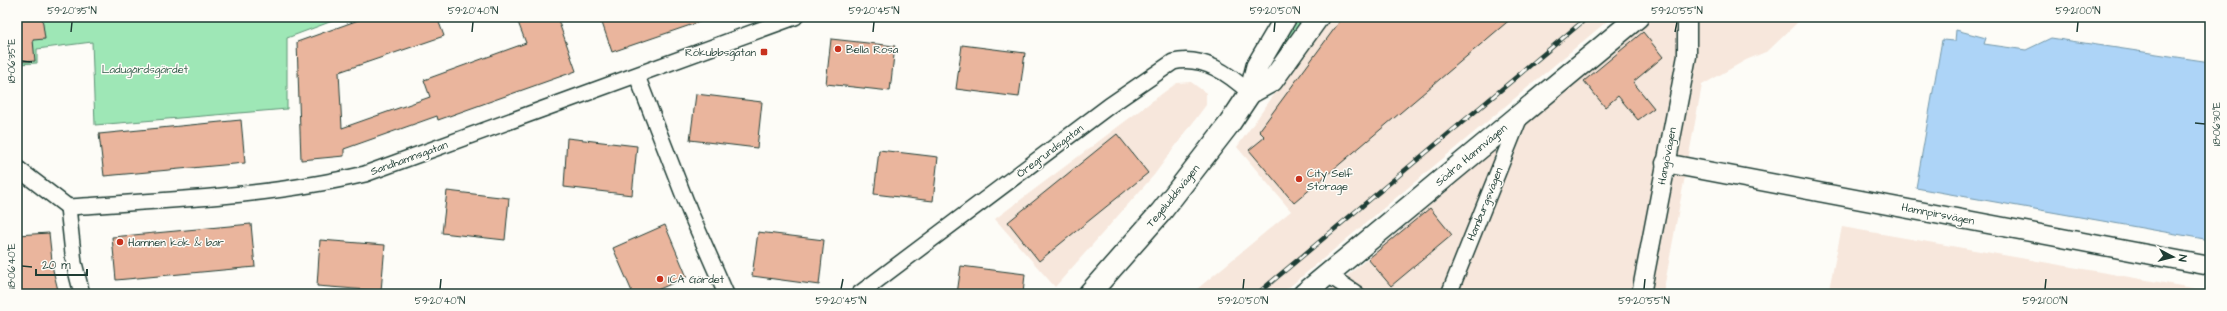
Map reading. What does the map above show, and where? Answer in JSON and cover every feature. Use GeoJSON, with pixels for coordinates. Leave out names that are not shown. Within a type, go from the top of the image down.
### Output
{"type":"FeatureCollection","features":[{"type":"Feature","properties":{"kind":"main road","name":"Tegeluddsvägen"},"geometry":{"type":"LineString","coordinates":[[1089,294],[1161,212],[1230,123],[1250,93],[1257,66],[1286,17]]}},
{"type":"Feature","properties":{"kind":"main road","name":"Tegeluddsvägen"},"geometry":{"type":"LineString","coordinates":[[1250,93],[1272,81],[1318,17]]}},
{"type":"Feature","properties":{"kind":"main road","name":"Södra Hamnvägen"},"geometry":{"type":"LineString","coordinates":[[1304,294],[1638,17]]}},
{"type":"Feature","properties":{"kind":"street","name":"Sandhamnsgatan"},"geometry":{"type":"LineString","coordinates":[[68,207],[238,195],[335,181],[365,174],[637,76],[795,17]]}},
{"type":"Feature","properties":{"kind":"street","name":"Hangövägen"},"geometry":{"type":"LineString","coordinates":[[1641,294],[1665,163],[1687,56],[1688,30],[1686,17]]}},
{"type":"Feature","properties":{"kind":"street","name":"Öregrundsgatan"},"geometry":{"type":"LineString","coordinates":[[859,294],[1109,106],[1173,62],[1184,59],[1203,62],[1233,79],[1250,93]]}},
{"type":"Feature","properties":{"kind":"street"},"geometry":{"type":"LineString","coordinates":[[637,76],[690,212],[726,294]]}},
{"type":"Feature","properties":{"kind":"street","name":"Hamburgsvägen"},"geometry":{"type":"LineString","coordinates":[[1448,294],[1521,114]]}},
{"type":"Feature","properties":{"kind":"street","name":"Hamnpirsvägen"},"geometry":{"type":"LineString","coordinates":[[1665,163],[2210,266]]}},
{"type":"Feature","properties":{"kind":"street"},"geometry":{"type":"LineString","coordinates":[[17,168],[68,207],[74,263],[82,294]]}},
{"type":"Feature","properties":{"kind":"street"},"geometry":{"type":"LineString","coordinates":[[1327,274],[1357,294]]}},
{"type":"Feature","properties":{"kind":"shaded area"},"geometry":{"type":"Polygon","coordinates":[[[1329,17],[1612,17],[1281,294],[1191,294],[1291,211],[1237,147],[1329,17]]]}},
{"type":"Feature","properties":{"kind":"shaded area"},"geometry":{"type":"Polygon","coordinates":[[[1650,17],[1803,17],[1768,51],[1746,60],[1702,85],[1663,294],[1326,294],[1650,17]]]}},
{"type":"Feature","properties":{"kind":"shaded area"},"geometry":{"type":"Polygon","coordinates":[[[1191,82],[1206,93],[1206,105],[1154,175],[1055,287],[995,219],[1177,83],[1191,82]]]}},
{"type":"Feature","properties":{"kind":"shaded area"},"geometry":{"type":"Polygon","coordinates":[[[1842,227],[2210,291],[2210,294],[1828,294],[1842,227]]]}},
{"type":"Feature","properties":{"kind":"green space","name":"Ladugårdsgärdet"},"geometry":{"type":"Polygon","coordinates":[[[17,17],[343,17],[287,38],[287,109],[95,125],[92,42],[37,49],[37,63],[17,64],[17,17]]]}},
{"type":"Feature","properties":{"kind":"green space"},"geometry":{"type":"Polygon","coordinates":[[[1298,17],[1307,17],[1266,73],[1263,72],[1298,17]]]}},
{"type":"Feature","properties":{"kind":"water"},"geometry":{"type":"Polygon","coordinates":[[[1956,30],[1986,38],[1984,44],[2026,50],[2051,38],[2210,62],[2210,240],[1916,188],[1942,40],[1955,41],[1956,30]]]}},
{"type":"Feature","properties":{"kind":"building"},"geometry":{"type":"Polygon","coordinates":[[[17,17],[42,17],[45,39],[33,40],[35,61],[17,62],[17,17]]]}},
{"type":"Feature","properties":{"kind":"building"},"geometry":{"type":"Polygon","coordinates":[[[367,17],[437,17],[444,36],[339,72],[342,128],[430,97],[424,80],[526,43],[516,17],[557,17],[576,71],[438,120],[437,116],[344,149],[344,156],[301,160],[297,42],[367,17]]]}},
{"type":"Feature","properties":{"kind":"building"},"geometry":{"type":"Polygon","coordinates":[[[600,17],[707,17],[708,19],[612,52],[600,17]]]}},
{"type":"Feature","properties":{"kind":"building"},"geometry":{"type":"Polygon","coordinates":[[[1343,17],[1513,17],[1294,203],[1249,150],[1265,137],[1259,131],[1343,17]]]}},
{"type":"Feature","properties":{"kind":"building"},"geometry":{"type":"Polygon","coordinates":[[[1643,32],[1663,57],[1633,82],[1654,108],[1638,120],[1618,96],[1605,107],[1584,81],[1643,32]]]}},
{"type":"Feature","properties":{"kind":"building"},"geometry":{"type":"Polygon","coordinates":[[[831,39],[895,46],[890,91],[826,84],[831,39]]]}},
{"type":"Feature","properties":{"kind":"building"},"geometry":{"type":"Polygon","coordinates":[[[962,45],[1025,53],[1019,97],[956,89],[962,45]]]}},
{"type":"Feature","properties":{"kind":"building"},"geometry":{"type":"Polygon","coordinates":[[[696,94],[762,102],[757,148],[690,140],[696,94]]]}},
{"type":"Feature","properties":{"kind":"building"},"geometry":{"type":"Polygon","coordinates":[[[241,120],[245,163],[104,176],[99,134],[241,120]]]}},
{"type":"Feature","properties":{"kind":"building"},"geometry":{"type":"Polygon","coordinates":[[[1117,134],[1148,173],[1039,261],[1008,222],[1117,134]]]}},
{"type":"Feature","properties":{"kind":"building"},"geometry":{"type":"Polygon","coordinates":[[[567,138],[637,146],[632,195],[564,187],[567,138]]]}},
{"type":"Feature","properties":{"kind":"building"},"geometry":{"type":"Polygon","coordinates":[[[879,150],[938,157],[933,201],[874,194],[879,150]]]}},
{"type":"Feature","properties":{"kind":"building"},"geometry":{"type":"Polygon","coordinates":[[[447,191],[509,198],[505,240],[442,233],[447,191]]]}},
{"type":"Feature","properties":{"kind":"building"},"geometry":{"type":"Polygon","coordinates":[[[1430,208],[1452,235],[1391,286],[1368,259],[1430,208]]]}},
{"type":"Feature","properties":{"kind":"building"},"geometry":{"type":"Polygon","coordinates":[[[251,224],[255,267],[116,280],[112,237],[251,224]]]}},
{"type":"Feature","properties":{"kind":"building"},"geometry":{"type":"Polygon","coordinates":[[[665,225],[687,277],[648,294],[633,294],[613,248],[665,225]]]}},
{"type":"Feature","properties":{"kind":"building"},"geometry":{"type":"Polygon","coordinates":[[[758,232],[824,240],[819,285],[752,276],[758,232]]]}},
{"type":"Feature","properties":{"kind":"building"},"geometry":{"type":"Polygon","coordinates":[[[49,233],[53,270],[59,294],[17,294],[17,235],[49,233]]]}},
{"type":"Feature","properties":{"kind":"building"},"geometry":{"type":"Polygon","coordinates":[[[320,240],[385,245],[381,291],[317,286],[320,240]]]}},
{"type":"Feature","properties":{"kind":"building"},"geometry":{"type":"Polygon","coordinates":[[[961,266],[1025,274],[1023,294],[957,294],[961,266]]]}},
{"type":"Feature","properties":{"kind":"railway"},"geometry":{"type":"LineString","coordinates":[[1257,294],[1588,17]]}},
{"type":"Feature","properties":{"kind":"place","name":"Bella Rosa"},"geometry":{"type":"Point","coordinates":[838,49]}},
{"type":"Feature","properties":{"kind":"place","name":"Rökubbsgatan"},"geometry":{"type":"Point","coordinates":[764,52]}},
{"type":"Feature","properties":{"kind":"place","name":"City Self Storage"},"geometry":{"type":"Point","coordinates":[1299,179]}},
{"type":"Feature","properties":{"kind":"place","name":"Hamnen kök & bar"},"geometry":{"type":"Point","coordinates":[120,242]}},
{"type":"Feature","properties":{"kind":"place","name":"ICA Gärdet"},"geometry":{"type":"Point","coordinates":[660,279]}}]}
